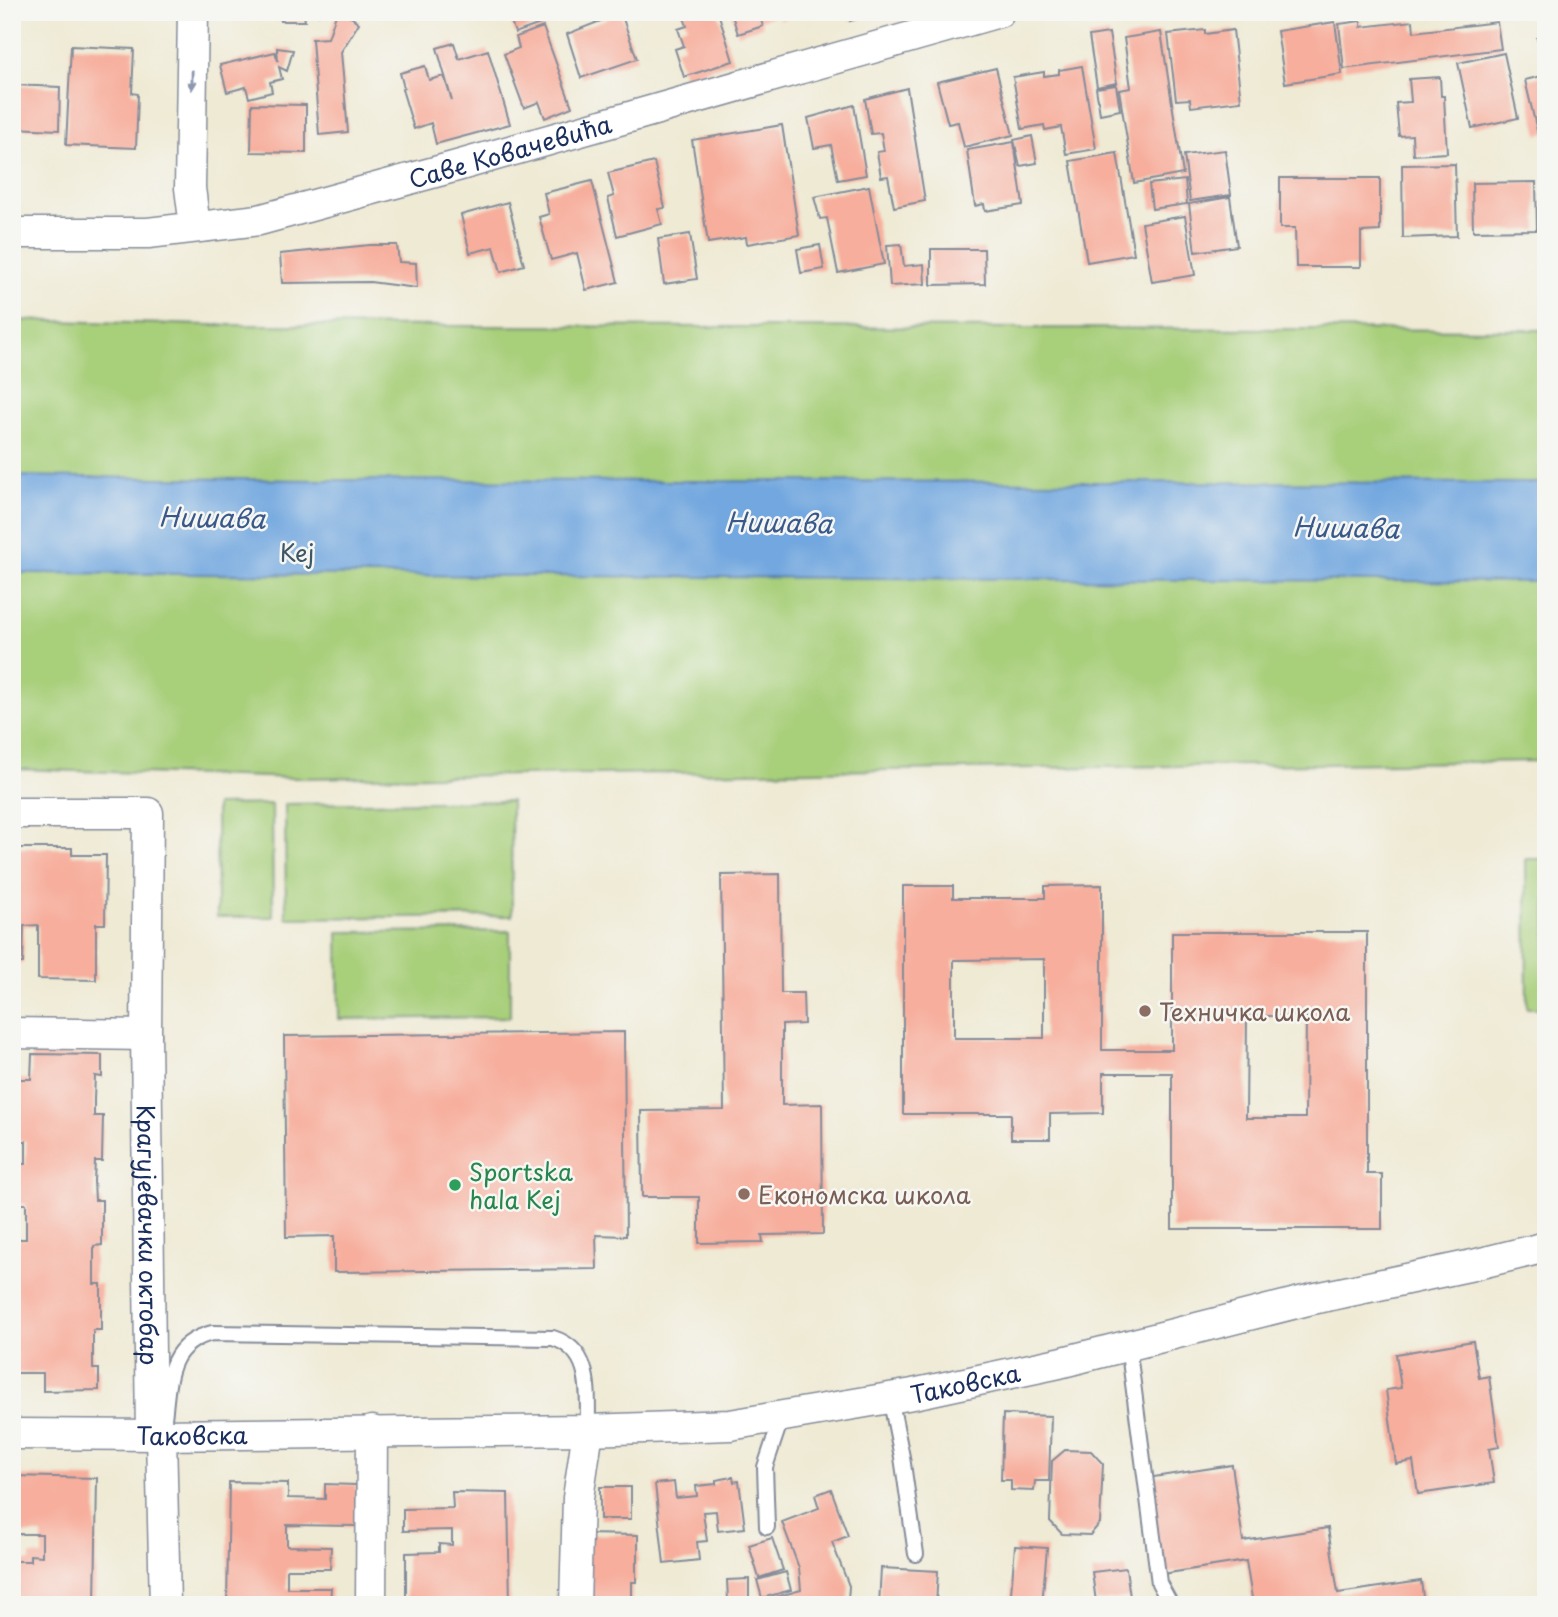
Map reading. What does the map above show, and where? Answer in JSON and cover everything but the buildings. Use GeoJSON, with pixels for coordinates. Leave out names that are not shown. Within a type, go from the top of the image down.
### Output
{"type":"FeatureCollection","features":[{"type":"Feature","properties":{"kind":"street"},"geometry":{"type":"LineString","coordinates":[[193,12],[190,188],[195,227]]}},
{"type":"Feature","properties":{"kind":"street","name":"Саве Ковачевића"},"geometry":{"type":"LineString","coordinates":[[12,233],[148,233],[259,220],[999,12]]}},
{"type":"Feature","properties":{"kind":"street","name":"Крагујевачки октобар"},"geometry":{"type":"LineString","coordinates":[[12,813],[148,813],[146,1035],[156,1435],[165,1605]]}},
{"type":"Feature","properties":{"kind":"street"},"geometry":{"type":"LineString","coordinates":[[12,1033],[146,1035]]}},
{"type":"Feature","properties":{"kind":"street","name":"Таковска"},"geometry":{"type":"LineString","coordinates":[[12,1434],[588,1430],[730,1425],[890,1397],[1059,1363],[1312,1299],[1546,1247]]}},
{"type":"Feature","properties":{"kind":"street"},"geometry":{"type":"LineString","coordinates":[[575,1605],[578,1498],[588,1430]]}},
{"type":"Feature","properties":{"kind":"street"},"geometry":{"type":"LineString","coordinates":[[371,1605],[372,1432]]}},
{"type":"Feature","properties":{"kind":"lane"},"geometry":{"type":"LineString","coordinates":[[156,1435],[177,1355],[198,1336],[212,1333],[552,1338],[564,1341],[574,1349],[586,1370],[588,1430]]}},
{"type":"Feature","properties":{"kind":"lane"},"geometry":{"type":"LineString","coordinates":[[1128,1345],[1158,1583],[1171,1605]]}},
{"type":"Feature","properties":{"kind":"lane"},"geometry":{"type":"LineString","coordinates":[[890,1397],[916,1554]]}},
{"type":"Feature","properties":{"kind":"lane"},"geometry":{"type":"LineString","coordinates":[[767,1527],[765,1467],[782,1416]]}},
{"type":"Feature","properties":{"kind":"green space","name":"Кеј"},"geometry":{"type":"Polygon","coordinates":[[[12,320],[208,325],[1546,330],[1546,761],[297,778],[12,769],[12,320]]]}},
{"type":"Feature","properties":{"kind":"green space"},"geometry":{"type":"Polygon","coordinates":[[[511,801],[512,916],[286,918],[285,804],[511,801]]]}},
{"type":"Feature","properties":{"kind":"green space"},"geometry":{"type":"Polygon","coordinates":[[[272,804],[273,917],[217,917],[216,805],[272,804]]]}},
{"type":"Feature","properties":{"kind":"green space"},"geometry":{"type":"Polygon","coordinates":[[[1526,859],[1546,859],[1546,1008],[1527,1008],[1526,859]]]}},
{"type":"Feature","properties":{"kind":"green space"},"geometry":{"type":"Polygon","coordinates":[[[510,931],[510,1017],[339,1019],[338,932],[510,931]]]}},
{"type":"Feature","properties":{"kind":"water","name":"Нишава"},"geometry":{"type":"Polygon","coordinates":[[[12,476],[319,480],[1546,483],[1546,582],[12,573],[12,476]]]}},
{"type":"Feature","properties":{"kind":"place","name":"Техничка школа"},"geometry":{"type":"Point","coordinates":[1145,1011]}},
{"type":"Feature","properties":{"kind":"place","name":"Sportska hala Kej"},"geometry":{"type":"Point","coordinates":[455,1185]}},
{"type":"Feature","properties":{"kind":"place","name":"Економска школа"},"geometry":{"type":"Point","coordinates":[744,1194]}}]}
